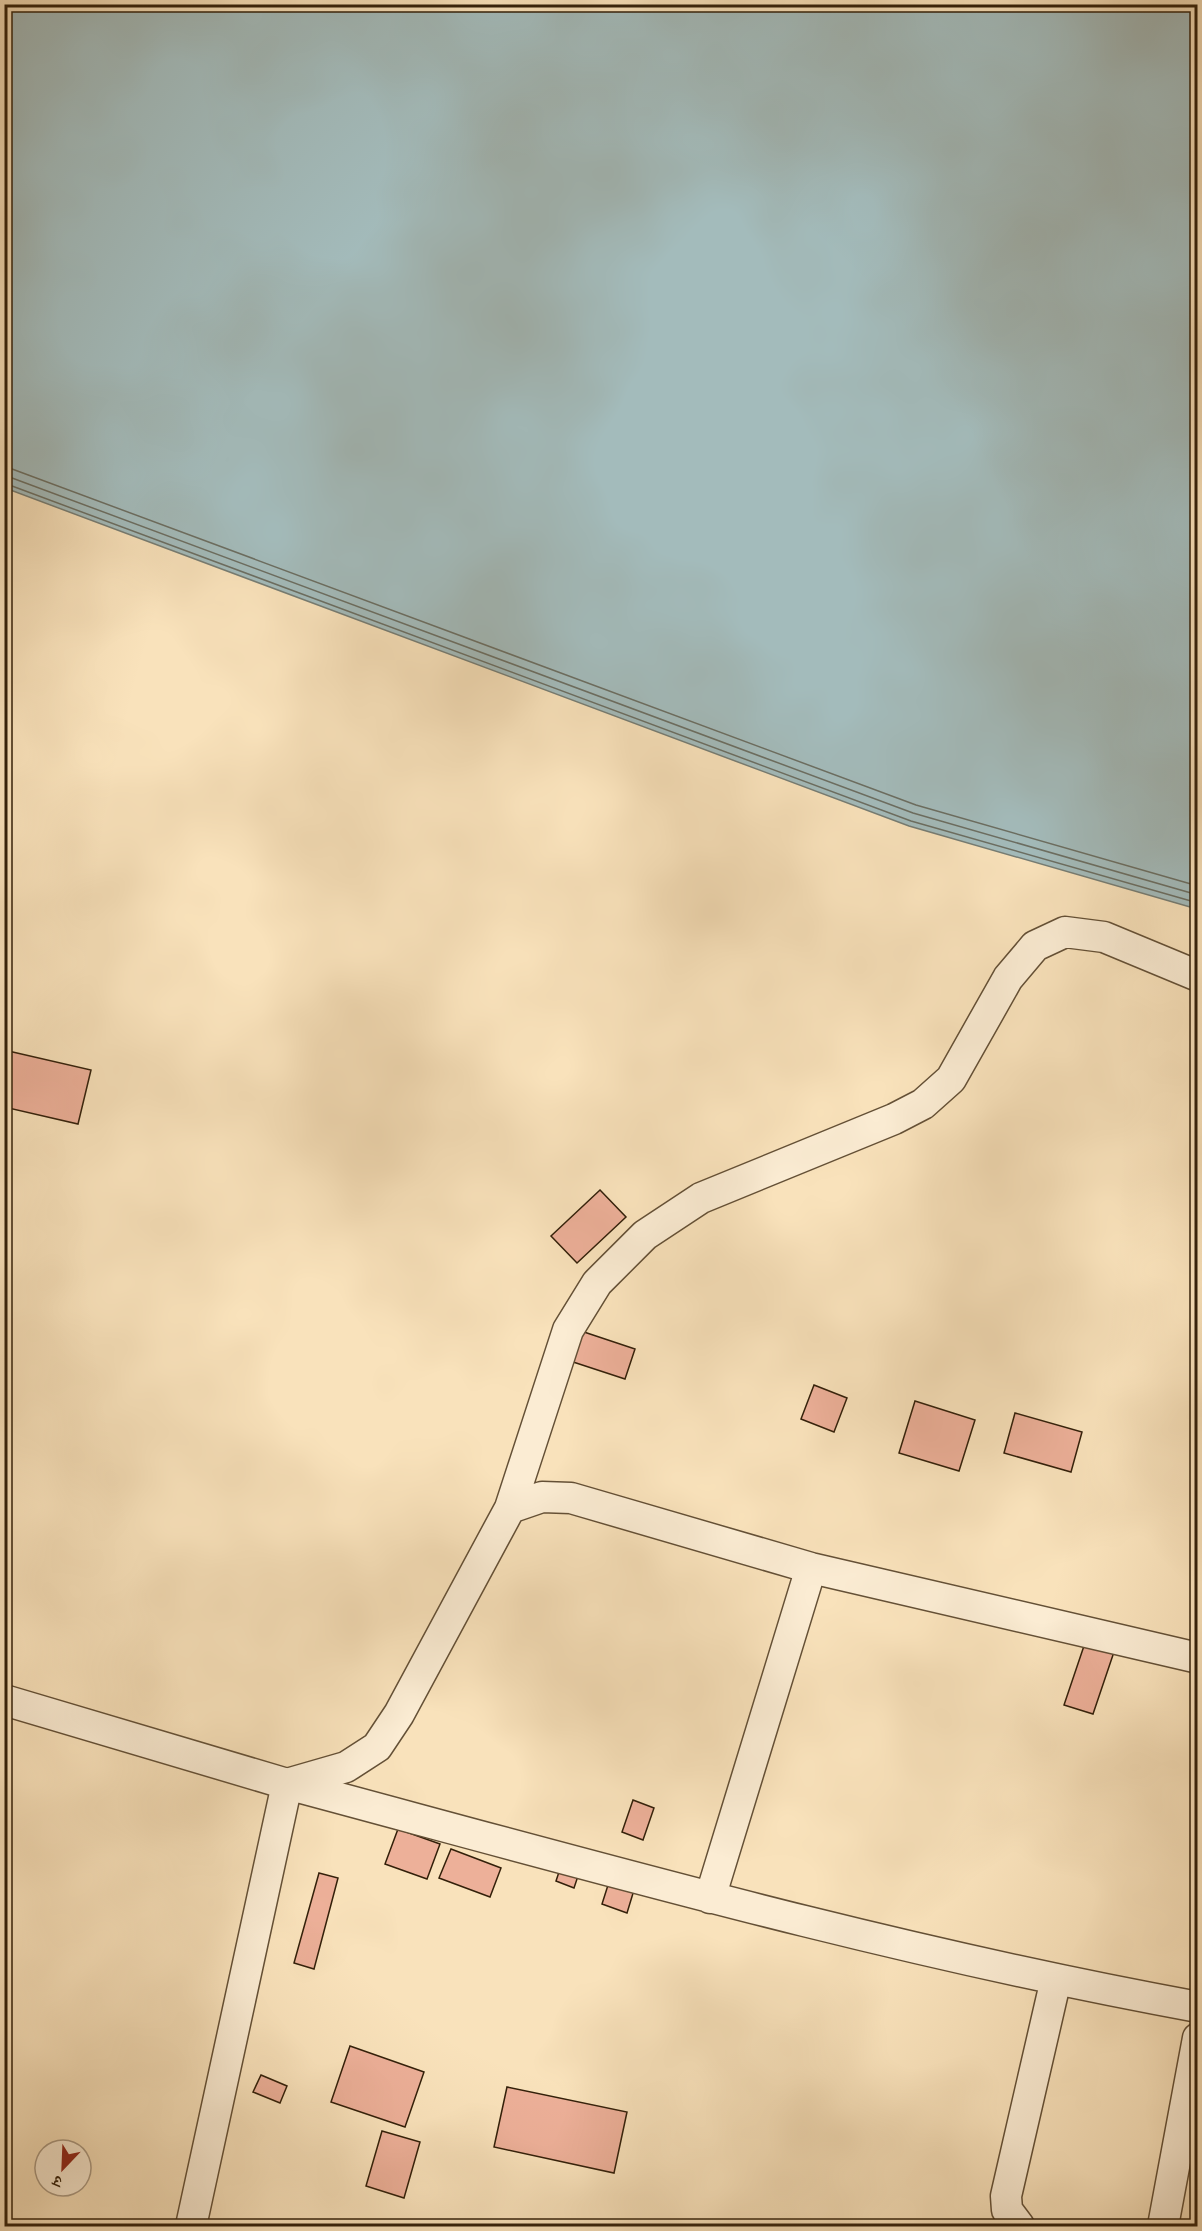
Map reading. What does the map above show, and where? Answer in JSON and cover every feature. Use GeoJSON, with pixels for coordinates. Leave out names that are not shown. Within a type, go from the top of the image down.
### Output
{"type":"FeatureCollection","features":[{"type":"Feature","properties":{"kind":"street"},"geometry":{"type":"LineString","coordinates":[[287,1784],[346,1767],[377,1747],[399,1714],[510,1508],[568,1330],[597,1283],[645,1235],[701,1198],[894,1119],[923,1104],[951,1079],[1008,978],[1035,946],[1045,941],[1065,932],[1104,937],[1197,976]]}},
{"type":"Feature","properties":{"kind":"street"},"geometry":{"type":"LineString","coordinates":[[510,1508],[542,1497],[571,1498],[811,1568],[1197,1658]]}},
{"type":"Feature","properties":{"kind":"street"},"geometry":{"type":"LineString","coordinates":[[710,1898],[811,1568]]}},
{"type":"Feature","properties":{"kind":"street"},"geometry":{"type":"LineString","coordinates":[[4,1700],[287,1784],[710,1898],[1019,1973],[1197,2007]]}},
{"type":"Feature","properties":{"kind":"street"},"geometry":{"type":"LineString","coordinates":[[191,2226],[287,1784]]}},
{"type":"Feature","properties":{"kind":"street"},"geometry":{"type":"LineString","coordinates":[[1019,2226],[1007,2210],[1006,2196],[1056,1979]]}},
{"type":"Feature","properties":{"kind":"street"},"geometry":{"type":"LineString","coordinates":[[1163,2226],[1197,2038]]}},
{"type":"Feature","properties":{"kind":"water"},"geometry":{"type":"Polygon","coordinates":[[[4,5],[1197,5],[1197,909],[909,826],[5,488],[4,5]]]}},
{"type":"Feature","properties":{"kind":"building"},"geometry":{"type":"Polygon","coordinates":[[[4,1050],[91,1070],[78,1124],[4,1107],[4,1050]]]}},
{"type":"Feature","properties":{"kind":"building"},"geometry":{"type":"Polygon","coordinates":[[[600,1190],[626,1217],[577,1263],[551,1236],[600,1190]]]}},
{"type":"Feature","properties":{"kind":"building"},"geometry":{"type":"Polygon","coordinates":[[[575,1329],[635,1349],[625,1379],[564,1359],[575,1329]]]}},
{"type":"Feature","properties":{"kind":"building"},"geometry":{"type":"Polygon","coordinates":[[[814,1385],[847,1398],[834,1432],[801,1419],[814,1385]]]}},
{"type":"Feature","properties":{"kind":"building"},"geometry":{"type":"Polygon","coordinates":[[[915,1401],[975,1420],[959,1471],[899,1453],[915,1401]]]}},
{"type":"Feature","properties":{"kind":"building"},"geometry":{"type":"Polygon","coordinates":[[[1015,1413],[1082,1432],[1071,1472],[1004,1453],[1015,1413]]]}},
{"type":"Feature","properties":{"kind":"building"},"geometry":{"type":"Polygon","coordinates":[[[1087,1637],[1116,1646],[1093,1714],[1064,1705],[1087,1637]]]}},
{"type":"Feature","properties":{"kind":"building"},"geometry":{"type":"Polygon","coordinates":[[[633,1800],[654,1808],[643,1840],[622,1832],[633,1800]]]}},
{"type":"Feature","properties":{"kind":"building"},"geometry":{"type":"Polygon","coordinates":[[[398,1829],[440,1844],[427,1879],[385,1864],[398,1829]]]}},
{"type":"Feature","properties":{"kind":"building"},"geometry":{"type":"Polygon","coordinates":[[[451,1849],[501,1868],[490,1897],[439,1878],[451,1849]]]}},
{"type":"Feature","properties":{"kind":"building"},"geometry":{"type":"Polygon","coordinates":[[[560,1869],[578,1876],[574,1888],[556,1881],[560,1869]]]}},
{"type":"Feature","properties":{"kind":"building"},"geometry":{"type":"Polygon","coordinates":[[[319,1873],[338,1878],[314,1969],[294,1963],[319,1873]]]}},
{"type":"Feature","properties":{"kind":"building"},"geometry":{"type":"Polygon","coordinates":[[[609,1882],[634,1890],[627,1913],[602,1904],[609,1882]]]}},
{"type":"Feature","properties":{"kind":"building"},"geometry":{"type":"Polygon","coordinates":[[[350,2046],[424,2072],[405,2127],[331,2102],[350,2046]]]}},
{"type":"Feature","properties":{"kind":"building"},"geometry":{"type":"Polygon","coordinates":[[[261,2075],[287,2086],[280,2103],[253,2092],[261,2075]]]}},
{"type":"Feature","properties":{"kind":"building"},"geometry":{"type":"Polygon","coordinates":[[[507,2087],[627,2112],[614,2173],[494,2147],[507,2087]]]}},
{"type":"Feature","properties":{"kind":"building"},"geometry":{"type":"Polygon","coordinates":[[[382,2131],[420,2142],[404,2198],[366,2186],[382,2131]]]}}]}
